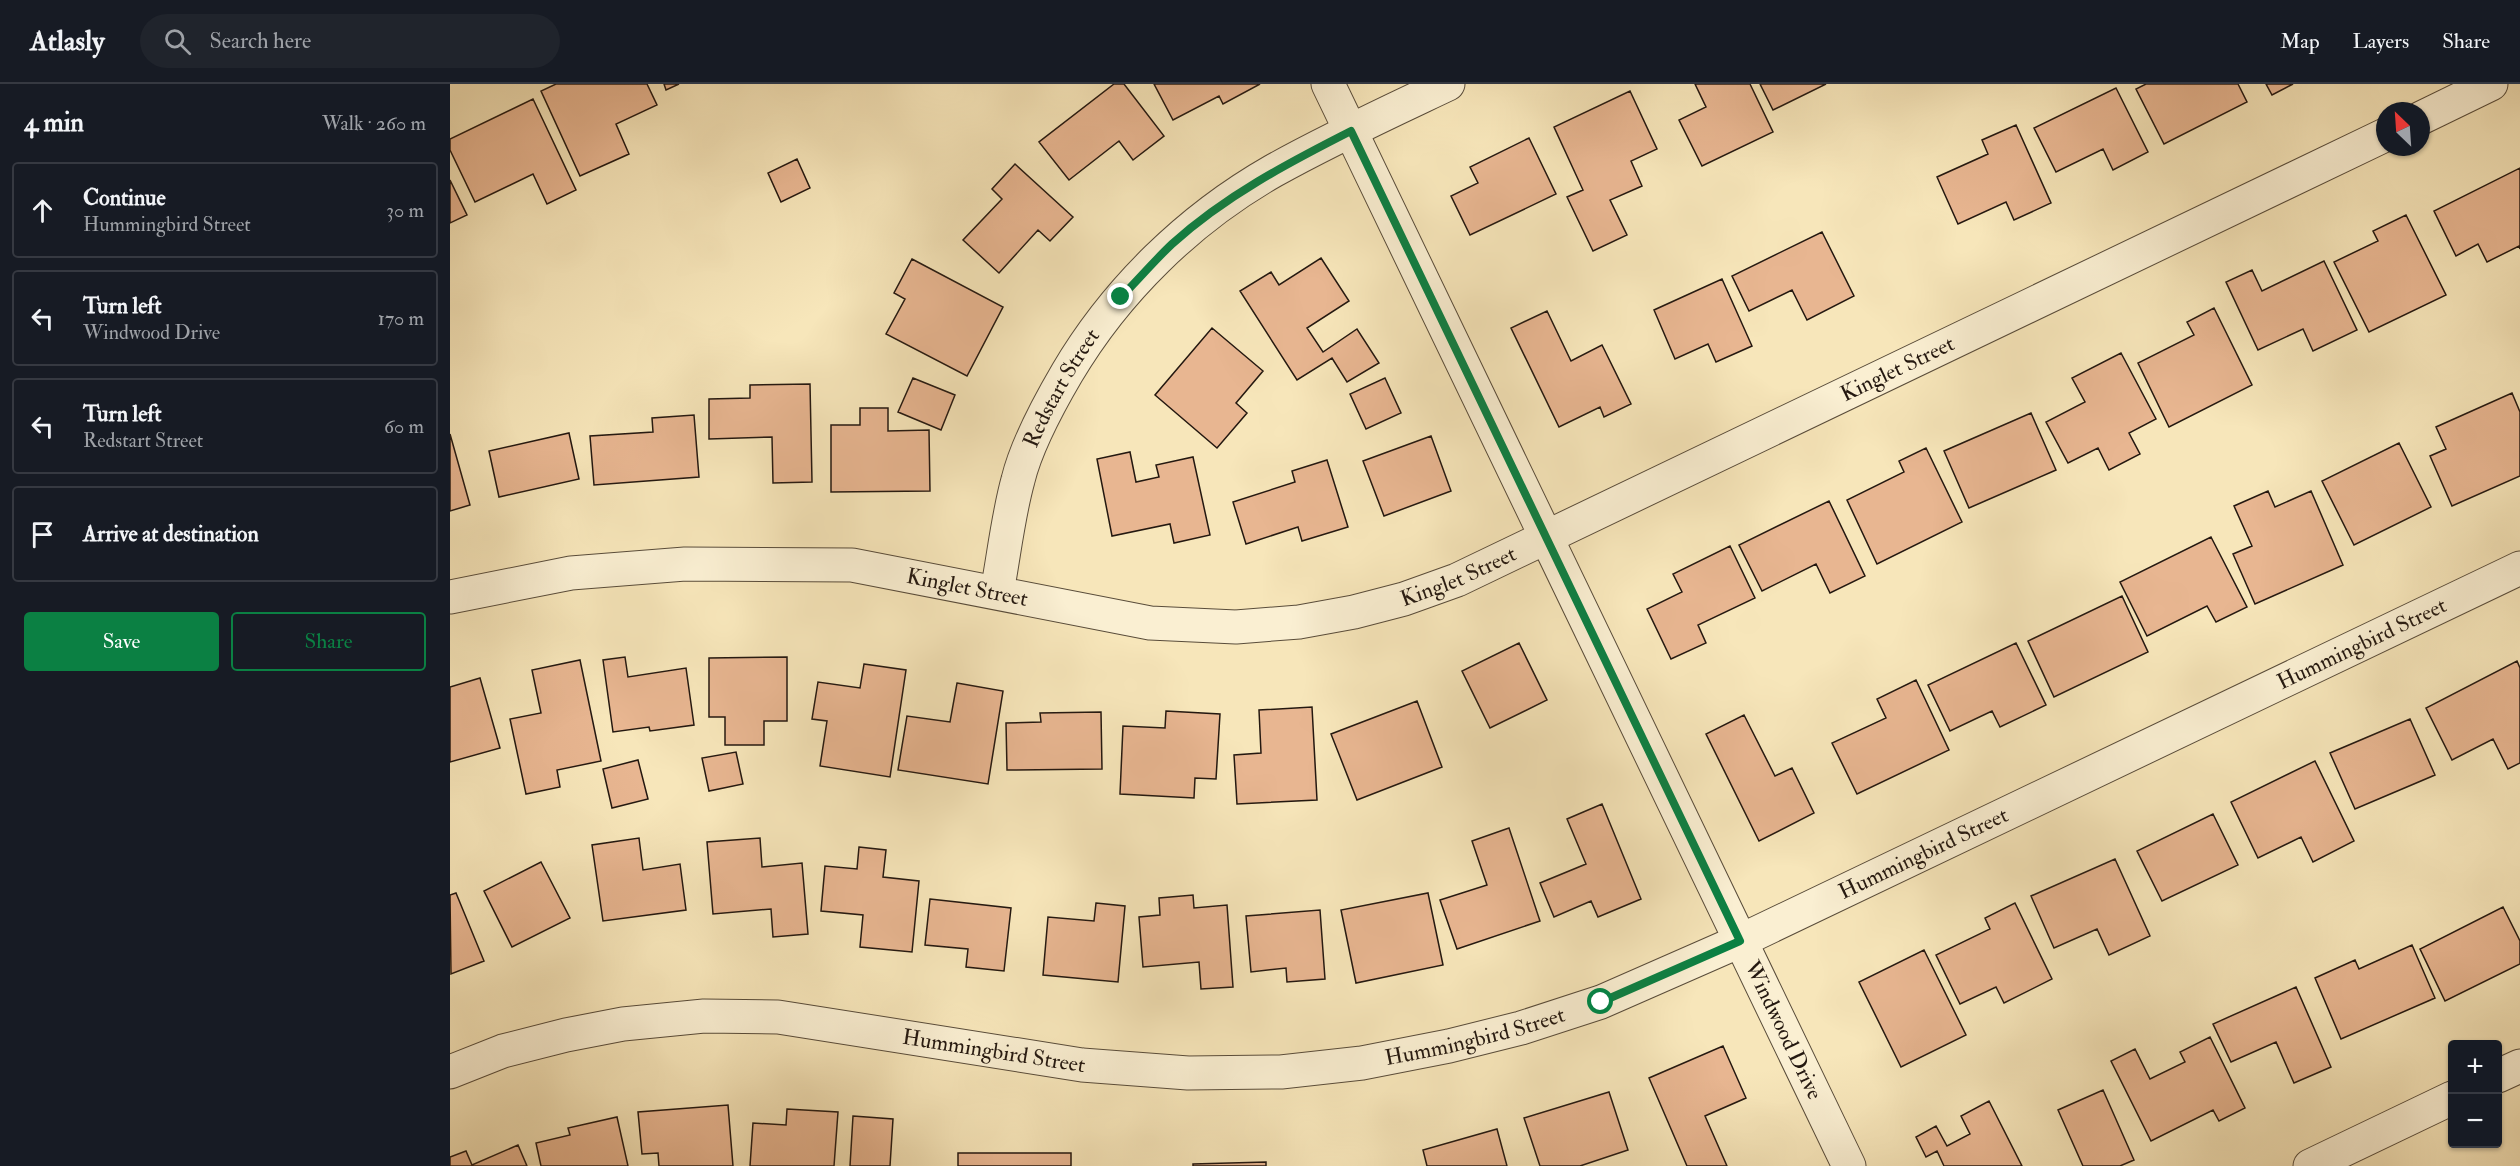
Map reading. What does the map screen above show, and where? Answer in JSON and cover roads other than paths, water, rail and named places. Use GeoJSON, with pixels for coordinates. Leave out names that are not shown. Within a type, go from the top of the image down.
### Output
{"type":"FeatureCollection","features":[{"type":"Feature","properties":{"kind":"street","name":"Windwood Drive"},"geometry":{"type":"LineString","coordinates":[[1328,84],[1849,1166]]}},
{"type":"Feature","properties":{"kind":"street","name":"Redstart Street"},"geometry":{"type":"LineString","coordinates":[[997,592],[1018,478],[1050,402],[1086,342],[1121,297],[1173,244],[1219,207],[1272,172],[1448,84]]}},
{"type":"Feature","properties":{"kind":"street"},"geometry":{"type":"LineString","coordinates":[[2430,114],[2491,84]]}},
{"type":"Feature","properties":{"kind":"street","name":"Kinglet Street"},"geometry":{"type":"LineString","coordinates":[[450,597],[571,573],[685,564],[852,565],[1150,623],[1236,627],[1299,622],[1404,599],[1457,580],[1547,538],[2376,139]]}},
{"type":"Feature","properties":{"kind":"street","name":"Hummingbird Street"},"geometry":{"type":"LineString","coordinates":[[450,1072],[502,1051],[566,1035],[623,1024],[704,1016],[778,1017],[1082,1065],[1188,1073],[1281,1072],[1373,1061],[1449,1046],[1521,1028],[1601,1002],[1740,941],[2520,568]]}},
{"type":"Feature","properties":{"kind":"street"},"geometry":{"type":"LineString","coordinates":[[2502,1074],[2520,1066]]}},
{"type":"Feature","properties":{"kind":"street"},"geometry":{"type":"LineString","coordinates":[[2310,1166],[2448,1100]]}}]}
